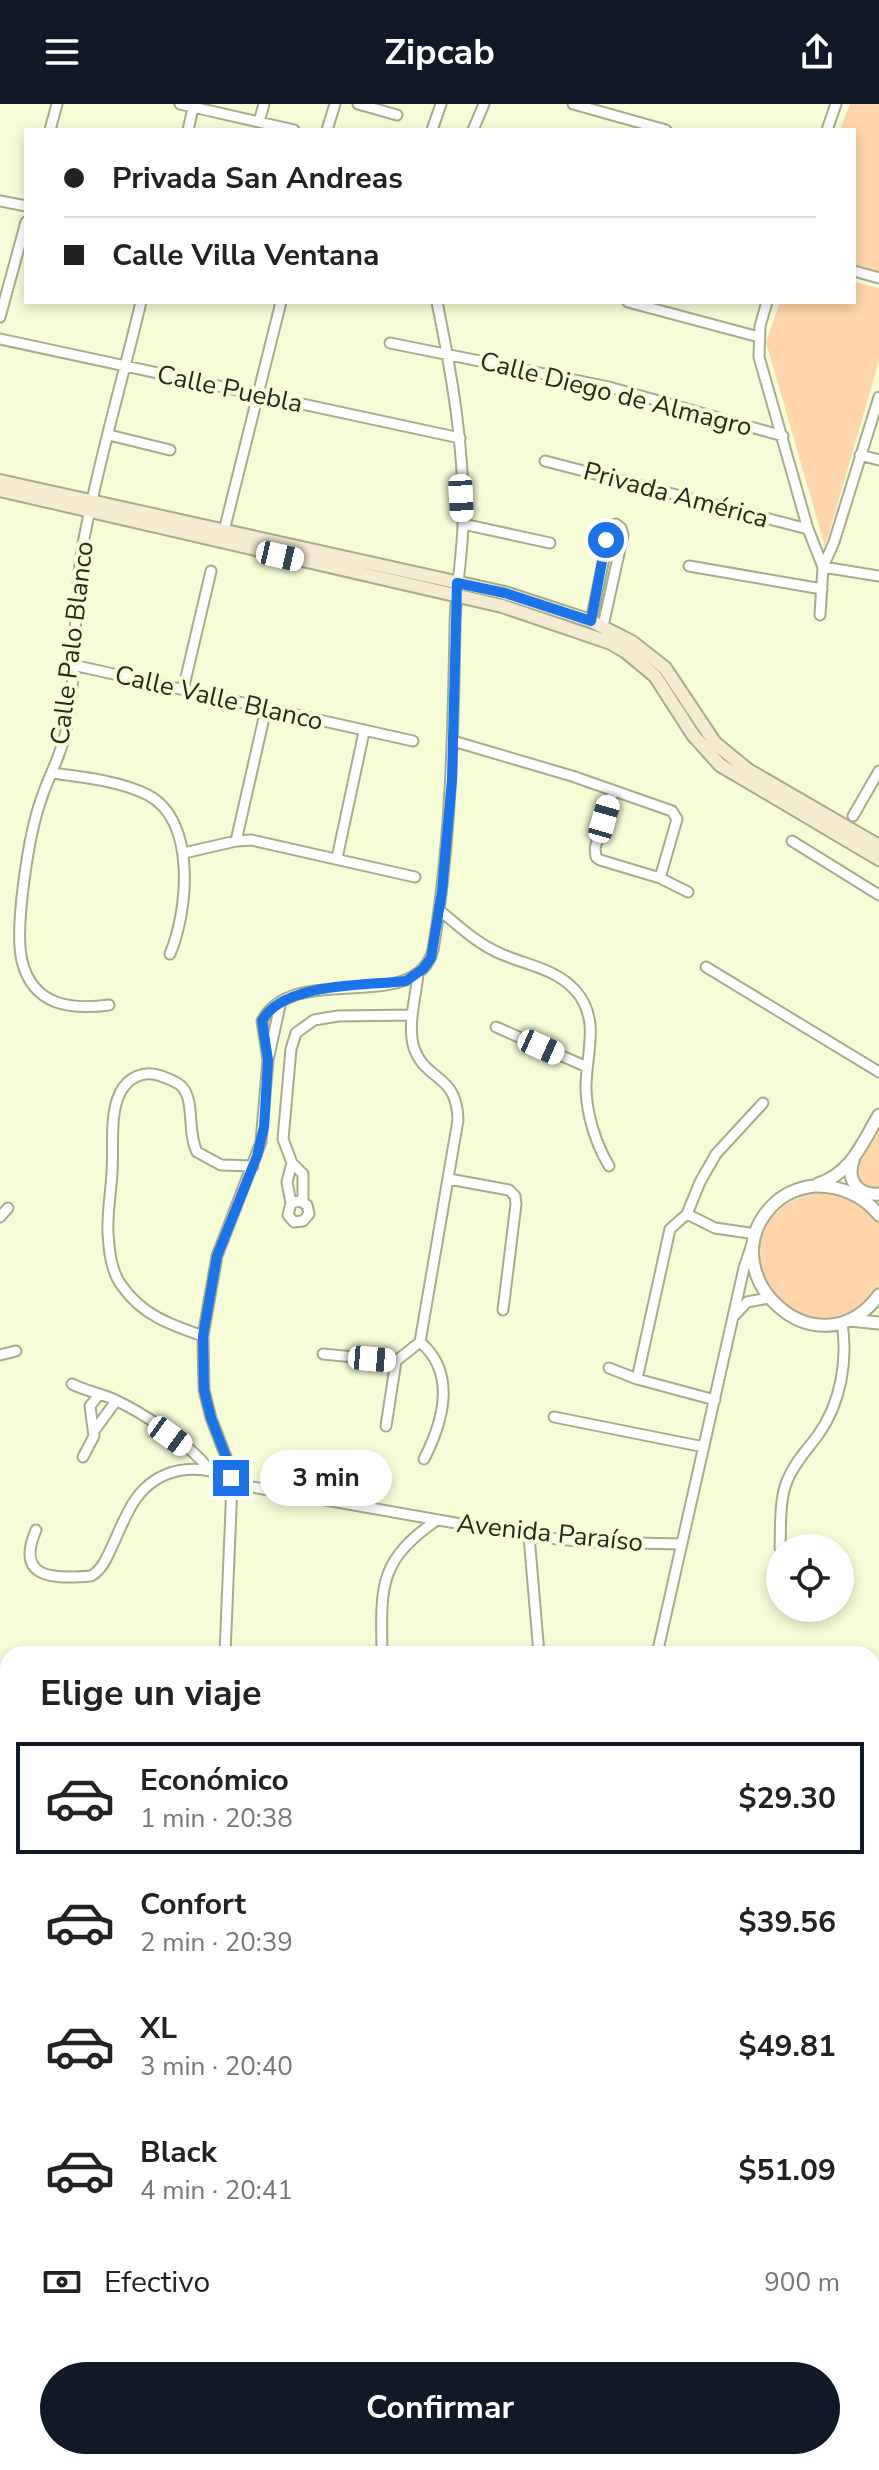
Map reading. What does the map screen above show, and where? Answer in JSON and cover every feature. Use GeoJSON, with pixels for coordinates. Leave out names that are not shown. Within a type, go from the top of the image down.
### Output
{"type":"FeatureCollection","features":[{"type":"Feature","properties":{"kind":"main road"},"geometry":{"type":"LineString","coordinates":[[0,481],[92,506],[456,589],[593,636],[626,652],[655,676],[693,735],[720,765],[879,859]]}},
{"type":"Feature","properties":{"kind":"main road"},"geometry":{"type":"LineString","coordinates":[[0,490],[92,506]]}},
{"type":"Feature","properties":{"kind":"main road"},"geometry":{"type":"LineString","coordinates":[[456,589],[505,593],[597,624],[632,642],[665,668],[709,735],[728,755],[748,770],[879,846]]}},
{"type":"Feature","properties":{"kind":"street"},"geometry":{"type":"LineString","coordinates":[[51,128],[57,104]]}},
{"type":"Feature","properties":{"kind":"street"},"geometry":{"type":"LineString","coordinates":[[180,104],[285,128]]}},
{"type":"Feature","properties":{"kind":"street"},"geometry":{"type":"LineString","coordinates":[[259,122],[264,104]]}},
{"type":"Feature","properties":{"kind":"street"},"geometry":{"type":"LineString","coordinates":[[328,128],[335,104]]}},
{"type":"Feature","properties":{"kind":"street"},"geometry":{"type":"LineString","coordinates":[[358,104],[397,115]]}},
{"type":"Feature","properties":{"kind":"street"},"geometry":{"type":"LineString","coordinates":[[433,128],[441,104]]}},
{"type":"Feature","properties":{"kind":"street"},"geometry":{"type":"LineString","coordinates":[[474,128],[484,104]]}},
{"type":"Feature","properties":{"kind":"street"},"geometry":{"type":"LineString","coordinates":[[573,104],[659,128]]}},
{"type":"Feature","properties":{"kind":"street"},"geometry":{"type":"LineString","coordinates":[[828,128],[836,104]]}},
{"type":"Feature","properties":{"kind":"street"},"geometry":{"type":"LineString","coordinates":[[188,128],[194,106]]}},
{"type":"Feature","properties":{"kind":"street"},"geometry":{"type":"LineString","coordinates":[[0,201],[24,206]]}},
{"type":"Feature","properties":{"kind":"street"},"geometry":{"type":"LineString","coordinates":[[0,317],[24,229]]}},
{"type":"Feature","properties":{"kind":"street"},"geometry":{"type":"LineString","coordinates":[[856,272],[879,278]]}},
{"type":"Feature","properties":{"kind":"street","name":"Calle Palo Blanco"},"geometry":{"type":"LineString","coordinates":[[109,1005],[78,1008],[56,1004],[35,986],[21,959],[20,931],[29,842],[41,798],[66,732],[79,570],[141,304]]}},
{"type":"Feature","properties":{"kind":"street"},"geometry":{"type":"LineString","coordinates":[[222,536],[281,304]]}},
{"type":"Feature","properties":{"kind":"street"},"geometry":{"type":"LineString","coordinates":[[225,1646],[232,1481],[204,1390],[203,1336],[217,1256],[253,1166],[264,1127],[268,1060],[281,1001],[300,993],[406,981],[418,974],[431,958],[439,910],[450,822],[456,589],[463,524],[460,438],[437,304]]}},
{"type":"Feature","properties":{"kind":"street"},"geometry":{"type":"LineString","coordinates":[[635,304],[759,337]]}},
{"type":"Feature","properties":{"kind":"street"},"geometry":{"type":"LineString","coordinates":[[767,304],[759,337],[763,375],[808,529],[823,567]]}},
{"type":"Feature","properties":{"kind":"street","name":"Calle Puebla"},"geometry":{"type":"LineString","coordinates":[[0,339],[460,438]]}},
{"type":"Feature","properties":{"kind":"street","name":"Calle Diego de Almagro"},"geometry":{"type":"LineString","coordinates":[[390,343],[609,387],[783,436]]}},
{"type":"Feature","properties":{"kind":"street"},"geometry":{"type":"LineString","coordinates":[[820,615],[823,567],[834,542],[879,397]]}},
{"type":"Feature","properties":{"kind":"street"},"geometry":{"type":"LineString","coordinates":[[109,435],[170,450]]}},
{"type":"Feature","properties":{"kind":"street"},"geometry":{"type":"LineString","coordinates":[[860,455],[879,460]]}},
{"type":"Feature","properties":{"kind":"street","name":"Privada América"},"geometry":{"type":"LineString","coordinates":[[545,461],[808,529]]}},
{"type":"Feature","properties":{"kind":"street"},"geometry":{"type":"LineString","coordinates":[[463,524],[550,543]]}},
{"type":"Feature","properties":{"kind":"street"},"geometry":{"type":"LineString","coordinates":[[616,524],[623,535],[597,624],[607,544],[605,532],[609,526],[616,524]]}},
{"type":"Feature","properties":{"kind":"street"},"geometry":{"type":"LineString","coordinates":[[689,566],[822,589]]}},
{"type":"Feature","properties":{"kind":"street"},"geometry":{"type":"LineString","coordinates":[[823,567],[879,576]]}},
{"type":"Feature","properties":{"kind":"street"},"geometry":{"type":"LineString","coordinates":[[183,690],[211,571]]}},
{"type":"Feature","properties":{"kind":"street","name":"Calle Valle Blanco"},"geometry":{"type":"LineString","coordinates":[[73,665],[413,741]]}},
{"type":"Feature","properties":{"kind":"street"},"geometry":{"type":"LineString","coordinates":[[236,841],[266,709]]}},
{"type":"Feature","properties":{"kind":"street"},"geometry":{"type":"LineString","coordinates":[[337,858],[364,732]]}},
{"type":"Feature","properties":{"kind":"street"},"geometry":{"type":"LineString","coordinates":[[453,741],[672,811],[677,816],[660,878]]}},
{"type":"Feature","properties":{"kind":"street"},"geometry":{"type":"LineString","coordinates":[[853,816],[879,771]]}},
{"type":"Feature","properties":{"kind":"street"},"geometry":{"type":"LineString","coordinates":[[52,773],[108,783],[147,795],[162,806],[184,853],[184,899],[177,938],[170,954]]}},
{"type":"Feature","properties":{"kind":"street"},"geometry":{"type":"LineString","coordinates":[[613,790],[595,848],[596,857],[660,878],[688,892]]}},
{"type":"Feature","properties":{"kind":"street"},"geometry":{"type":"LineString","coordinates":[[184,853],[236,841],[270,843],[415,877]]}},
{"type":"Feature","properties":{"kind":"street"},"geometry":{"type":"LineString","coordinates":[[792,841],[879,895]]}},
{"type":"Feature","properties":{"kind":"street"},"geometry":{"type":"LineString","coordinates":[[439,910],[479,942],[499,953],[551,972],[579,994],[588,1008],[591,1026],[587,1067],[589,1111],[602,1155],[609,1166]]}},
{"type":"Feature","properties":{"kind":"street"},"geometry":{"type":"LineString","coordinates":[[706,967],[879,1072]]}},
{"type":"Feature","properties":{"kind":"street"},"geometry":{"type":"LineString","coordinates":[[386,1426],[396,1361],[420,1342],[458,1120],[450,1086],[429,1070],[415,1051],[412,1015],[418,974]]}},
{"type":"Feature","properties":{"kind":"street"},"geometry":{"type":"LineString","coordinates":[[292,1163],[287,1182],[291,1203],[288,1215],[299,1222],[309,1214],[303,1202],[303,1174],[292,1163],[283,1139],[291,1049],[296,1033],[314,1020],[338,1016],[412,1015]]}},
{"type":"Feature","properties":{"kind":"street"},"geometry":{"type":"LineString","coordinates":[[496,1027],[587,1067]]}},
{"type":"Feature","properties":{"kind":"street"},"geometry":{"type":"LineString","coordinates":[[203,1336],[167,1323],[142,1309],[120,1285],[116,1275],[108,1230],[115,1117],[123,1088],[144,1073],[175,1082],[187,1096],[191,1134],[197,1152],[221,1165],[253,1166]]}},
{"type":"Feature","properties":{"kind":"street"},"geometry":{"type":"LineString","coordinates":[[637,1379],[670,1229],[687,1214],[716,1154],[763,1103]]}},
{"type":"Feature","properties":{"kind":"street"},"geometry":{"type":"LineString","coordinates":[[879,1115],[850,1168],[854,1185],[868,1195],[879,1194]]}},
{"type":"Feature","properties":{"kind":"street"},"geometry":{"type":"LineString","coordinates":[[853,1160],[839,1174],[797,1190],[775,1203],[755,1237],[755,1267],[769,1298],[780,1310],[801,1322],[825,1325],[845,1321],[862,1313],[879,1295]]}},
{"type":"Feature","properties":{"kind":"street"},"geometry":{"type":"LineString","coordinates":[[449,1179],[509,1190],[515,1196],[503,1310]]}},
{"type":"Feature","properties":{"kind":"street"},"geometry":{"type":"LineString","coordinates":[[810,1187],[845,1190],[866,1202],[879,1215]]}},
{"type":"Feature","properties":{"kind":"street"},"geometry":{"type":"LineString","coordinates":[[291,1203],[303,1202]]}},
{"type":"Feature","properties":{"kind":"street"},"geometry":{"type":"LineString","coordinates":[[0,1217],[8,1208]]}},
{"type":"Feature","properties":{"kind":"street"},"geometry":{"type":"LineString","coordinates":[[687,1214],[715,1228],[755,1237]]}},
{"type":"Feature","properties":{"kind":"street","name":"Avenida Paraíso"},"geometry":{"type":"LineString","coordinates":[[382,1646],[384,1592],[394,1557],[437,1520],[529,1536],[587,1542],[682,1544],[747,1254],[755,1237]]}},
{"type":"Feature","properties":{"kind":"street"},"geometry":{"type":"LineString","coordinates":[[733,1317],[747,1302],[769,1298]]}},
{"type":"Feature","properties":{"kind":"street"},"geometry":{"type":"LineString","coordinates":[[845,1321],[879,1323]]}},
{"type":"Feature","properties":{"kind":"street"},"geometry":{"type":"LineString","coordinates":[[781,1534],[787,1481],[800,1457],[820,1433],[836,1397],[844,1362],[845,1321]]}},
{"type":"Feature","properties":{"kind":"street"},"geometry":{"type":"LineString","coordinates":[[420,1342],[436,1360],[443,1391],[438,1431],[424,1459]]}},
{"type":"Feature","properties":{"kind":"street"},"geometry":{"type":"LineString","coordinates":[[0,1355],[16,1351]]}},
{"type":"Feature","properties":{"kind":"street"},"geometry":{"type":"LineString","coordinates":[[323,1354],[396,1361]]}},
{"type":"Feature","properties":{"kind":"street"},"geometry":{"type":"LineString","coordinates":[[609,1368],[637,1379],[715,1400]]}},
{"type":"Feature","properties":{"kind":"street"},"geometry":{"type":"LineString","coordinates":[[72,1384],[142,1414],[200,1458],[209,1469]]}},
{"type":"Feature","properties":{"kind":"street"},"geometry":{"type":"LineString","coordinates":[[83,1457],[94,1436],[90,1406],[98,1396]]}},
{"type":"Feature","properties":{"kind":"street"},"geometry":{"type":"LineString","coordinates":[[94,1431],[116,1401]]}},
{"type":"Feature","properties":{"kind":"street"},"geometry":{"type":"LineString","coordinates":[[554,1417],[704,1447]]}},
{"type":"Feature","properties":{"kind":"street"},"geometry":{"type":"LineString","coordinates":[[36,1530],[28,1557],[37,1571],[91,1576],[99,1570],[132,1505],[146,1488],[186,1467],[209,1469],[232,1481]]}},
{"type":"Feature","properties":{"kind":"street"},"geometry":{"type":"LineString","coordinates":[[246,1486],[437,1520]]}},
{"type":"Feature","properties":{"kind":"street"},"geometry":{"type":"LineString","coordinates":[[529,1536],[538,1646]]}},
{"type":"Feature","properties":{"kind":"street"},"geometry":{"type":"LineString","coordinates":[[659,1646],[682,1544]]}},
{"type":"Feature","properties":{"kind":"shaded area"},"geometry":{"type":"Polygon","coordinates":[[[850,104],[879,104],[879,272],[856,265],[856,128],[841,128],[850,104]]]}},
{"type":"Feature","properties":{"kind":"shaded area"},"geometry":{"type":"Polygon","coordinates":[[[856,282],[879,288],[879,361],[825,547],[766,342],[779,304],[856,304],[856,282]]]}},
{"type":"Feature","properties":{"kind":"shaded area"},"geometry":{"type":"Polygon","coordinates":[[[879,1128],[879,1190],[874,1191],[859,1184],[858,1168],[879,1128]]]}},
{"type":"Feature","properties":{"kind":"shaded area"},"geometry":{"type":"Polygon","coordinates":[[[822,1191],[855,1200],[868,1209],[879,1223],[879,1285],[872,1299],[858,1310],[819,1320],[793,1312],[773,1296],[762,1273],[759,1248],[767,1224],[788,1203],[822,1191]]]}},
{"type":"Feature","properties":{"kind":"route"},"geometry":{"type":"LineString","coordinates":[[231,1478],[204,1390],[203,1336],[217,1256],[257,1156],[264,1127],[268,1060],[262,1021],[275,1004],[300,993],[406,981],[428,963],[433,950],[450,822],[457,583],[505,593],[591,621],[606,540]]}}]}
